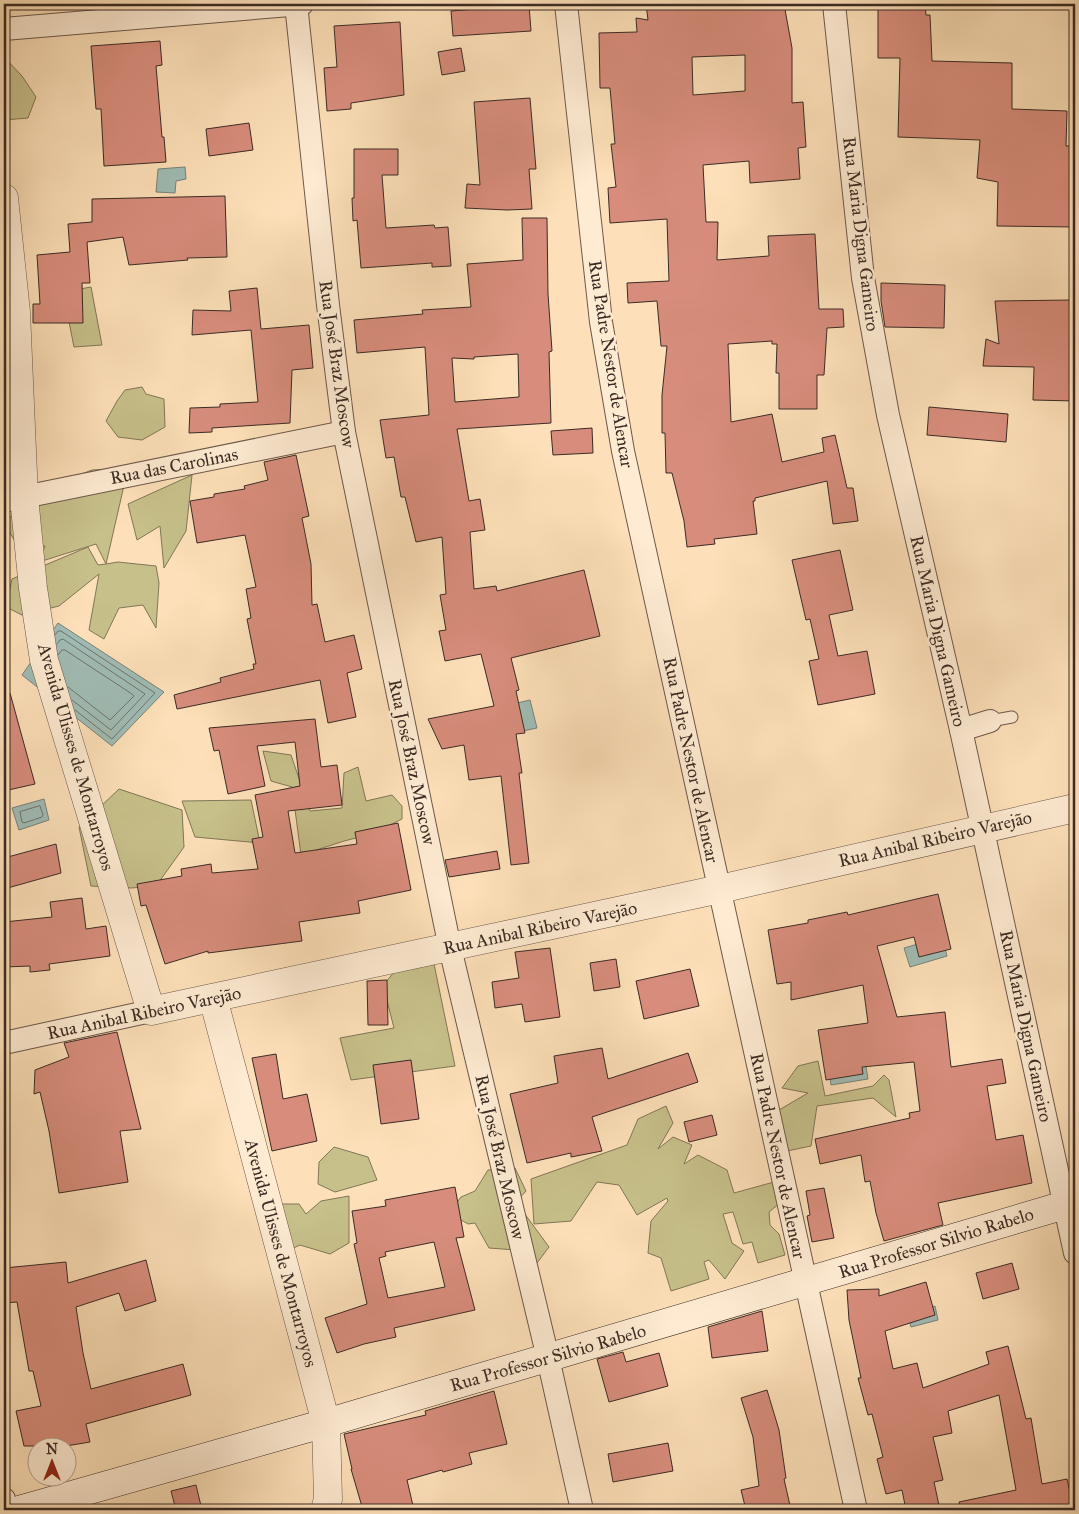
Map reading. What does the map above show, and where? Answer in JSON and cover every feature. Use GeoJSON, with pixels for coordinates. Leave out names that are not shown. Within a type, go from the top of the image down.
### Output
{"type":"FeatureCollection","features":[{"type":"Feature","properties":{"kind":"street","name":"Rua José Braz Moscow"},"geometry":{"type":"LineString","coordinates":[[296,4],[328,305],[344,432],[450,948],[548,1358],[582,1510]]}},
{"type":"Feature","properties":{"kind":"street"},"geometry":{"type":"LineString","coordinates":[[4,30],[302,4]]}},
{"type":"Feature","properties":{"kind":"street","name":"Rua Padre Nestor de Alencar"},"geometry":{"type":"LineString","coordinates":[[566,4],[601,322],[623,451],[856,1510]]}},
{"type":"Feature","properties":{"kind":"street","name":"Rua Maria Digna Gameiro"},"geometry":{"type":"LineString","coordinates":[[834,4],[863,278],[888,415],[1070,1203],[1075,1253]]}},
{"type":"Feature","properties":{"kind":"street","name":"Avenida Ulisses de Montarroyos"},"geometry":{"type":"LineString","coordinates":[[4,198],[16,312],[14,499],[33,588],[44,660],[152,1011]]}},
{"type":"Feature","properties":{"kind":"street","name":"Rua das Carolinas"},"geometry":{"type":"LineString","coordinates":[[14,499],[344,432]]}},
{"type":"Feature","properties":{"kind":"street"},"geometry":{"type":"LineString","coordinates":[[961,730],[1001,719]]}},
{"type":"Feature","properties":{"kind":"street","name":"Rua Anibal Ribeiro Varejão"},"geometry":{"type":"LineString","coordinates":[[4,1043],[720,889],[1075,808]]}},
{"type":"Feature","properties":{"kind":"street","name":"Avenida Ulisses de Montarroyos"},"geometry":{"type":"LineString","coordinates":[[213,998],[326,1423],[328,1499],[325,1510]]}},
{"type":"Feature","properties":{"kind":"street","name":"Rua Professor Silvio Rabelo"},"geometry":{"type":"LineString","coordinates":[[19,1510],[326,1423],[1070,1203]]}},
{"type":"Feature","properties":{"kind":"street"},"geometry":{"type":"LineString","coordinates":[[4,1499],[6,1510]]}},
{"type":"Feature","properties":{"kind":"shaded area"},"geometry":{"type":"Polygon","coordinates":[[[4,57],[22,76],[36,97],[28,118],[4,120],[4,57]]]}},
{"type":"Feature","properties":{"kind":"shaded area"},"geometry":{"type":"Polygon","coordinates":[[[91,287],[102,345],[74,347],[63,292],[91,287]]]}},
{"type":"Feature","properties":{"kind":"shaded area"},"geometry":{"type":"Polygon","coordinates":[[[142,387],[146,394],[164,399],[165,427],[142,440],[118,437],[106,421],[125,390],[142,387]]]}},
{"type":"Feature","properties":{"kind":"shaded area"},"geometry":{"type":"Polygon","coordinates":[[[128,468],[106,564],[96,544],[39,562],[45,546],[19,548],[4,520],[40,504],[66,480],[92,470],[128,468]]]}},
{"type":"Feature","properties":{"kind":"shaded area"},"geometry":{"type":"Polygon","coordinates":[[[192,475],[186,531],[164,568],[160,526],[137,540],[128,504],[192,475]]]}},
{"type":"Feature","properties":{"kind":"shaded area"},"geometry":{"type":"Polygon","coordinates":[[[88,547],[98,565],[118,562],[156,566],[159,583],[156,628],[143,605],[119,608],[104,639],[89,630],[99,574],[59,606],[22,615],[6,607],[12,579],[88,547]]]}},
{"type":"Feature","properties":{"kind":"shaded area"},"geometry":{"type":"Polygon","coordinates":[[[263,751],[291,755],[310,811],[342,808],[344,773],[358,767],[366,801],[392,795],[402,806],[402,819],[372,834],[301,855],[292,787],[271,781],[263,751]]]}},
{"type":"Feature","properties":{"kind":"shaded area"},"geometry":{"type":"Polygon","coordinates":[[[119,789],[182,810],[184,847],[156,886],[131,888],[91,886],[79,827],[119,789]]]}},
{"type":"Feature","properties":{"kind":"shaded area"},"geometry":{"type":"Polygon","coordinates":[[[251,800],[260,843],[195,837],[182,801],[251,800]]]}},
{"type":"Feature","properties":{"kind":"shaded area"},"geometry":{"type":"Polygon","coordinates":[[[433,959],[455,1066],[351,1080],[340,1038],[394,1028],[383,985],[397,969],[433,959]]]}},
{"type":"Feature","properties":{"kind":"shaded area"},"geometry":{"type":"Polygon","coordinates":[[[818,1061],[825,1096],[873,1086],[884,1075],[889,1080],[896,1117],[873,1098],[817,1106],[811,1146],[787,1151],[779,1110],[808,1093],[782,1088],[798,1066],[818,1061]]]}},
{"type":"Feature","properties":{"kind":"shaded area"},"geometry":{"type":"Polygon","coordinates":[[[666,1106],[673,1123],[658,1149],[673,1137],[692,1145],[684,1164],[698,1155],[727,1170],[734,1193],[774,1182],[780,1203],[769,1212],[770,1225],[779,1234],[785,1255],[758,1263],[752,1242],[743,1244],[733,1212],[723,1214],[732,1243],[744,1251],[725,1279],[709,1260],[704,1262],[709,1279],[671,1291],[661,1258],[648,1253],[651,1221],[668,1201],[667,1198],[637,1215],[619,1185],[597,1182],[571,1221],[534,1224],[531,1179],[627,1145],[638,1119],[666,1106]]]}},
{"type":"Feature","properties":{"kind":"shaded area"},"geometry":{"type":"Polygon","coordinates":[[[334,1147],[368,1157],[377,1180],[335,1192],[318,1184],[319,1162],[334,1147]]]}},
{"type":"Feature","properties":{"kind":"shaded area"},"geometry":{"type":"Polygon","coordinates":[[[515,1168],[526,1191],[516,1202],[549,1247],[537,1263],[516,1250],[489,1248],[475,1223],[468,1224],[449,1213],[461,1197],[475,1191],[488,1170],[515,1168]]]}},
{"type":"Feature","properties":{"kind":"shaded area"},"geometry":{"type":"Polygon","coordinates":[[[349,1196],[349,1243],[330,1254],[300,1245],[269,1259],[282,1204],[299,1204],[306,1214],[321,1201],[349,1196]]]}},
{"type":"Feature","properties":{"kind":"water"},"geometry":{"type":"Polygon","coordinates":[[[185,167],[186,179],[176,181],[175,193],[156,192],[158,169],[185,167]]]}},
{"type":"Feature","properties":{"kind":"water"},"geometry":{"type":"Polygon","coordinates":[[[58,623],[164,692],[112,746],[22,675],[58,623]]]}},
{"type":"Feature","properties":{"kind":"water"},"geometry":{"type":"Polygon","coordinates":[[[530,700],[537,728],[523,731],[509,705],[530,700]]]}},
{"type":"Feature","properties":{"kind":"water"},"geometry":{"type":"Polygon","coordinates":[[[44,799],[49,820],[19,830],[12,808],[44,799]]]}},
{"type":"Feature","properties":{"kind":"water"},"geometry":{"type":"Polygon","coordinates":[[[942,937],[947,956],[910,967],[904,948],[942,937]]]}},
{"type":"Feature","properties":{"kind":"water"},"geometry":{"type":"Polygon","coordinates":[[[865,1060],[868,1079],[831,1085],[828,1066],[865,1060]]]}},
{"type":"Feature","properties":{"kind":"water"},"geometry":{"type":"Polygon","coordinates":[[[935,1306],[938,1320],[911,1327],[907,1314],[935,1306]]]}},
{"type":"Feature","properties":{"kind":"building"},"geometry":{"type":"Polygon","coordinates":[[[646,4],[690,4],[690,8],[744,4],[784,4],[792,48],[792,103],[803,102],[806,147],[798,148],[800,179],[750,183],[749,161],[703,165],[706,222],[718,222],[717,260],[769,256],[768,236],[815,234],[819,309],[843,309],[844,327],[827,328],[824,375],[817,375],[817,409],[779,409],[779,373],[776,373],[777,344],[772,344],[772,341],[728,344],[731,422],[772,414],[782,462],[824,452],[822,438],[835,435],[847,488],[853,488],[858,521],[833,524],[827,481],[755,498],[755,501],[753,501],[757,534],[714,539],[715,544],[687,547],[684,521],[672,473],[666,473],[665,433],[662,433],[662,395],[667,346],[661,346],[657,301],[628,303],[627,283],[669,281],[667,219],[610,223],[608,188],[616,187],[611,144],[615,144],[610,88],[600,88],[599,33],[637,32],[636,18],[648,20],[646,4]],[[745,55],[692,57],[693,95],[745,91],[745,55]]]}},
{"type":"Feature","properties":{"kind":"building"},"geometry":{"type":"Polygon","coordinates":[[[878,4],[925,4],[926,15],[930,15],[932,61],[1012,63],[1012,109],[1067,111],[1066,146],[1075,146],[1075,227],[997,226],[998,182],[977,178],[980,140],[898,137],[900,58],[878,58],[878,4]]]}},
{"type":"Feature","properties":{"kind":"building"},"geometry":{"type":"Polygon","coordinates":[[[529,5],[531,31],[453,36],[451,11],[529,5]]]}},
{"type":"Feature","properties":{"kind":"building"},"geometry":{"type":"Polygon","coordinates":[[[400,22],[404,95],[351,103],[351,109],[327,111],[324,68],[337,67],[334,26],[400,22]]]}},
{"type":"Feature","properties":{"kind":"building"},"geometry":{"type":"Polygon","coordinates":[[[160,41],[162,65],[156,66],[166,162],[104,166],[101,109],[96,109],[91,46],[160,41]]]}},
{"type":"Feature","properties":{"kind":"building"},"geometry":{"type":"Polygon","coordinates":[[[461,48],[465,71],[442,75],[438,52],[461,48]]]}},
{"type":"Feature","properties":{"kind":"building"},"geometry":{"type":"Polygon","coordinates":[[[530,98],[536,169],[529,169],[532,209],[465,208],[467,184],[480,185],[474,102],[530,98]]]}},
{"type":"Feature","properties":{"kind":"building"},"geometry":{"type":"Polygon","coordinates":[[[249,123],[253,150],[209,156],[206,129],[249,123]]]}},
{"type":"Feature","properties":{"kind":"building"},"geometry":{"type":"Polygon","coordinates":[[[354,149],[398,149],[398,175],[382,175],[386,228],[434,225],[435,228],[448,227],[451,266],[432,267],[432,263],[361,268],[357,220],[353,221],[354,149]]]}},
{"type":"Feature","properties":{"kind":"building"},"geometry":{"type":"Polygon","coordinates":[[[225,196],[227,257],[187,258],[188,260],[129,265],[123,237],[87,242],[90,283],[82,283],[83,323],[33,323],[33,304],[40,304],[37,255],[70,252],[68,224],[92,222],[92,199],[225,196]]]}},
{"type":"Feature","properties":{"kind":"building"},"geometry":{"type":"Polygon","coordinates":[[[522,218],[547,218],[548,294],[552,351],[549,352],[551,423],[457,429],[469,501],[480,499],[485,530],[470,532],[474,589],[496,586],[497,591],[584,570],[600,636],[511,658],[519,690],[516,691],[525,733],[516,734],[522,773],[519,773],[529,863],[511,865],[501,776],[469,780],[464,745],[442,749],[428,719],[494,706],[481,654],[445,661],[439,631],[446,630],[440,595],[446,594],[442,537],[416,542],[405,497],[401,497],[394,457],[386,458],[380,420],[429,415],[425,347],[357,353],[354,320],[423,314],[422,310],[471,307],[467,264],[523,260],[522,218]],[[518,354],[474,357],[474,359],[452,358],[455,402],[519,397],[518,354]]]}},
{"type":"Feature","properties":{"kind":"building"},"geometry":{"type":"Polygon","coordinates":[[[881,283],[945,285],[944,328],[885,327],[881,301],[881,283]]]}},
{"type":"Feature","properties":{"kind":"building"},"geometry":{"type":"Polygon","coordinates":[[[257,288],[261,329],[309,325],[313,368],[292,370],[290,423],[212,428],[212,432],[189,433],[190,408],[220,407],[220,404],[258,402],[251,330],[192,335],[193,310],[231,311],[229,291],[257,288]]]}},
{"type":"Feature","properties":{"kind":"building"},"geometry":{"type":"Polygon","coordinates":[[[1072,300],[1070,340],[1075,340],[1071,376],[1075,376],[1075,401],[1033,400],[1034,367],[983,366],[986,339],[999,344],[995,301],[1072,300]]]}},
{"type":"Feature","properties":{"kind":"building"},"geometry":{"type":"Polygon","coordinates":[[[929,407],[1008,414],[1006,442],[927,435],[929,407]]]}},
{"type":"Feature","properties":{"kind":"building"},"geometry":{"type":"Polygon","coordinates":[[[592,428],[593,453],[553,455],[551,431],[592,428]]]}},
{"type":"Feature","properties":{"kind":"building"},"geometry":{"type":"Polygon","coordinates":[[[296,455],[309,516],[302,518],[311,564],[312,605],[317,604],[325,642],[354,635],[362,669],[347,673],[356,717],[328,723],[320,680],[177,709],[174,695],[221,682],[220,678],[254,669],[253,664],[256,664],[247,619],[251,618],[246,589],[256,587],[245,535],[197,543],[190,501],[214,497],[214,494],[245,489],[244,486],[268,480],[264,462],[296,455]]]}},
{"type":"Feature","properties":{"kind":"building"},"geometry":{"type":"Polygon","coordinates":[[[840,550],[853,610],[829,615],[838,656],[867,651],[875,694],[818,705],[809,661],[819,659],[810,619],[806,620],[792,560],[840,550]]]}},
{"type":"Feature","properties":{"kind":"building"},"geometry":{"type":"Polygon","coordinates":[[[10,693],[35,784],[4,791],[4,694],[10,693]]]}},
{"type":"Feature","properties":{"kind":"building"},"geometry":{"type":"Polygon","coordinates":[[[315,719],[321,767],[337,765],[342,805],[288,811],[295,853],[357,844],[355,832],[398,823],[411,890],[358,901],[360,913],[299,922],[302,941],[208,953],[208,951],[165,964],[146,905],[141,906],[137,884],[182,876],[181,869],[211,864],[212,873],[258,869],[252,839],[263,837],[255,795],[300,786],[295,742],[257,746],[265,786],[228,794],[219,750],[214,751],[209,728],[315,719]]]}},
{"type":"Feature","properties":{"kind":"building"},"geometry":{"type":"Polygon","coordinates":[[[56,844],[61,873],[4,889],[4,858],[56,844]]]}},
{"type":"Feature","properties":{"kind":"building"},"geometry":{"type":"Polygon","coordinates":[[[497,851],[500,869],[449,877],[445,860],[497,851]]]}},
{"type":"Feature","properties":{"kind":"building"},"geometry":{"type":"Polygon","coordinates":[[[938,894],[951,949],[919,957],[914,937],[877,946],[897,1017],[945,1012],[951,1067],[1002,1059],[1006,1083],[987,1086],[996,1140],[1023,1135],[1032,1183],[938,1203],[943,1225],[884,1241],[870,1181],[865,1182],[861,1155],[820,1164],[815,1139],[910,1118],[909,1113],[920,1111],[914,1062],[862,1067],[863,1074],[826,1080],[818,1030],[868,1023],[863,985],[791,1000],[791,982],[777,984],[768,930],[808,923],[808,920],[847,912],[848,915],[938,894]]]}},
{"type":"Feature","properties":{"kind":"building"},"geometry":{"type":"Polygon","coordinates":[[[82,898],[86,929],[106,926],[110,956],[49,964],[50,970],[30,972],[30,966],[4,967],[4,922],[52,917],[50,902],[82,898]]]}},
{"type":"Feature","properties":{"kind":"building"},"geometry":{"type":"Polygon","coordinates":[[[550,948],[560,1017],[525,1022],[522,1004],[495,1008],[492,982],[519,978],[515,952],[550,948]]]}},
{"type":"Feature","properties":{"kind":"building"},"geometry":{"type":"Polygon","coordinates":[[[616,959],[620,987],[594,991],[590,963],[616,959]]]}},
{"type":"Feature","properties":{"kind":"building"},"geometry":{"type":"Polygon","coordinates":[[[690,969],[699,1006],[644,1019],[636,981],[690,969]]]}},
{"type":"Feature","properties":{"kind":"building"},"geometry":{"type":"Polygon","coordinates":[[[387,980],[388,1025],[368,1025],[367,981],[387,980]]]}},
{"type":"Feature","properties":{"kind":"building"},"geometry":{"type":"Polygon","coordinates":[[[117,1032],[141,1129],[120,1131],[128,1182],[59,1193],[49,1131],[40,1092],[34,1094],[35,1070],[69,1057],[64,1043],[117,1032]]]}},
{"type":"Feature","properties":{"kind":"building"},"geometry":{"type":"Polygon","coordinates":[[[602,1048],[608,1079],[688,1053],[698,1082],[592,1117],[602,1151],[571,1157],[571,1153],[527,1163],[510,1094],[558,1083],[554,1056],[602,1048]]]}},
{"type":"Feature","properties":{"kind":"building"},"geometry":{"type":"Polygon","coordinates":[[[276,1054],[283,1099],[307,1094],[317,1141],[272,1151],[252,1058],[276,1054]]]}},
{"type":"Feature","properties":{"kind":"building"},"geometry":{"type":"Polygon","coordinates":[[[411,1060],[419,1119],[381,1124],[373,1065],[411,1060]]]}},
{"type":"Feature","properties":{"kind":"building"},"geometry":{"type":"Polygon","coordinates":[[[712,1115],[717,1135],[689,1142],[684,1122],[712,1115]]]}},
{"type":"Feature","properties":{"kind":"building"},"geometry":{"type":"Polygon","coordinates":[[[455,1187],[464,1237],[456,1238],[475,1310],[394,1328],[396,1337],[364,1344],[337,1353],[325,1318],[367,1304],[354,1244],[357,1243],[352,1211],[386,1206],[385,1200],[455,1187]],[[434,1242],[385,1252],[386,1256],[379,1258],[388,1298],[445,1287],[434,1242]]]}},
{"type":"Feature","properties":{"kind":"building"},"geometry":{"type":"Polygon","coordinates":[[[824,1188],[834,1238],[812,1242],[807,1216],[810,1215],[806,1191],[824,1188]]]}},
{"type":"Feature","properties":{"kind":"building"},"geometry":{"type":"Polygon","coordinates":[[[146,1260],[156,1301],[125,1311],[119,1293],[76,1307],[91,1389],[183,1364],[191,1395],[86,1424],[90,1442],[78,1444],[78,1436],[28,1436],[28,1446],[24,1446],[16,1411],[41,1406],[33,1371],[29,1371],[17,1302],[4,1303],[4,1268],[66,1262],[68,1283],[146,1260]]]}},
{"type":"Feature","properties":{"kind":"building"},"geometry":{"type":"Polygon","coordinates":[[[1012,1263],[1019,1289],[983,1299],[976,1273],[1012,1263]]]}},
{"type":"Feature","properties":{"kind":"building"},"geometry":{"type":"Polygon","coordinates":[[[926,1282],[935,1315],[885,1331],[893,1369],[917,1363],[923,1388],[989,1364],[986,1352],[1008,1346],[1026,1419],[1031,1418],[1042,1484],[1067,1479],[1074,1510],[960,1510],[959,1502],[1016,1490],[999,1395],[948,1411],[952,1433],[933,1437],[943,1480],[934,1482],[940,1510],[906,1510],[902,1490],[886,1494],[877,1459],[883,1457],[872,1414],[868,1415],[858,1378],[861,1378],[849,1320],[847,1290],[879,1289],[879,1296],[926,1282]]]}},
{"type":"Feature","properties":{"kind":"building"},"geometry":{"type":"Polygon","coordinates":[[[762,1311],[768,1351],[712,1358],[708,1327],[762,1311]]]}},
{"type":"Feature","properties":{"kind":"building"},"geometry":{"type":"Polygon","coordinates":[[[623,1352],[626,1362],[659,1353],[668,1386],[609,1402],[597,1359],[623,1352]]]}},
{"type":"Feature","properties":{"kind":"building"},"geometry":{"type":"Polygon","coordinates":[[[767,1390],[779,1430],[786,1478],[784,1479],[791,1510],[746,1510],[741,1490],[759,1486],[753,1437],[741,1398],[767,1390]]]}},
{"type":"Feature","properties":{"kind":"building"},"geometry":{"type":"Polygon","coordinates":[[[494,1391],[507,1444],[469,1453],[472,1464],[407,1480],[414,1510],[363,1510],[351,1469],[344,1434],[426,1415],[425,1411],[494,1391]]]}},
{"type":"Feature","properties":{"kind":"building"},"geometry":{"type":"Polygon","coordinates":[[[668,1443],[673,1471],[613,1482],[608,1454],[668,1443]]]}},
{"type":"Feature","properties":{"kind":"building"},"geometry":{"type":"Polygon","coordinates":[[[196,1485],[202,1510],[176,1510],[171,1491],[196,1485]]]}}]}
